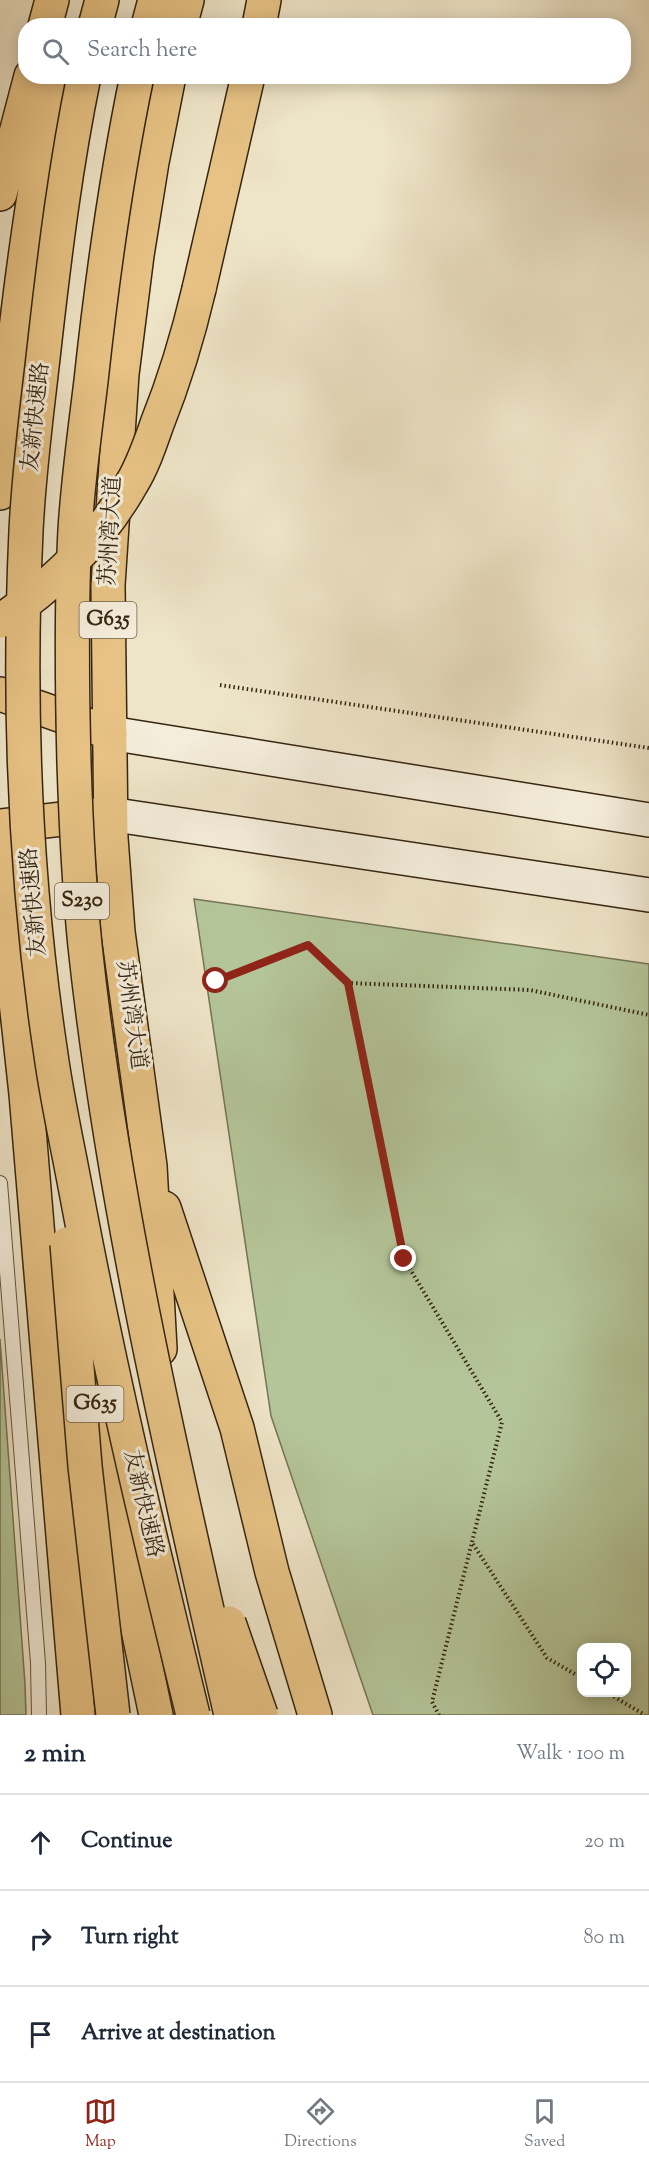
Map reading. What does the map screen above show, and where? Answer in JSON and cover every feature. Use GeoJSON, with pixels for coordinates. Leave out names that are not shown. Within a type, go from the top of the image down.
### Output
{"type":"FeatureCollection","features":[{"type":"Feature","properties":{"kind":"main road"},"geometry":{"type":"LineString","coordinates":[[47,18],[52,0]]}},
{"type":"Feature","properties":{"kind":"main road"},"geometry":{"type":"LineString","coordinates":[[68,18],[72,0]]}},
{"type":"Feature","properties":{"kind":"main road"},"geometry":{"type":"LineString","coordinates":[[97,18],[102,0]]}},
{"type":"Feature","properties":{"kind":"main road"},"geometry":{"type":"LineString","coordinates":[[150,18],[155,0]]}},
{"type":"Feature","properties":{"kind":"main road"},"geometry":{"type":"LineString","coordinates":[[182,18],[187,0]]}},
{"type":"Feature","properties":{"kind":"main road"},"geometry":{"type":"LineString","coordinates":[[261,18],[264,0]]}},
{"type":"Feature","properties":{"kind":"main road"},"geometry":{"type":"LineString","coordinates":[[0,194],[29,84]]}},
{"type":"Feature","properties":{"kind":"main road"},"geometry":{"type":"LineString","coordinates":[[0,493],[27,237],[54,84]]}},
{"type":"Feature","properties":{"kind":"main road","name":"友新快速路"},"geometry":{"type":"LineString","coordinates":[[82,84],[71,145],[52,282],[27,530],[24,731],[29,835],[38,948],[51,1057],[92,1277],[135,1477],[193,1715]]}},
{"type":"Feature","properties":{"kind":"main road","name":"友新快速路"},"geometry":{"type":"LineString","coordinates":[[135,84],[121,157],[100,290],[76,517],[72,621],[77,835],[85,945],[99,1052],[134,1275],[176,1475],[231,1715]]}},
{"type":"Feature","properties":{"kind":"main road","name":"苏州湾大道"},"geometry":{"type":"LineString","coordinates":[[150,1166],[118,932],[109,814],[108,585],[121,386],[137,255],[167,84]]}},
{"type":"Feature","properties":{"kind":"main road"},"geometry":{"type":"LineString","coordinates":[[0,621],[61,574],[91,542],[133,482],[185,350],[246,84]]}},
{"type":"Feature","properties":{"kind":"main road"},"geometry":{"type":"LineString","coordinates":[[0,694],[110,733],[649,820]]}},
{"type":"Feature","properties":{"kind":"main road"},"geometry":{"type":"LineString","coordinates":[[0,826],[109,814],[649,895]]}},
{"type":"Feature","properties":{"kind":"main road","name":"G635"},"geometry":{"type":"LineString","coordinates":[[0,854],[26,1094],[94,1395],[123,1558],[156,1715]]}},
{"type":"Feature","properties":{"kind":"main road"},"geometry":{"type":"LineString","coordinates":[[51,1057],[86,1466],[113,1715]]}},
{"type":"Feature","properties":{"kind":"main road"},"geometry":{"type":"LineString","coordinates":[[26,1094],[78,1715]]}},
{"type":"Feature","properties":{"kind":"main road"},"geometry":{"type":"LineString","coordinates":[[150,1166],[237,1428],[272,1572],[315,1715]]}},
{"type":"Feature","properties":{"kind":"main road","name":"G635"},"geometry":{"type":"LineString","coordinates":[[150,1166],[162,1376],[238,1715]]}},
{"type":"Feature","properties":{"kind":"main road"},"geometry":{"type":"LineString","coordinates":[[176,1475],[261,1715]]}},
{"type":"Feature","properties":{"kind":"lane"},"geometry":{"type":"LineString","coordinates":[[0,1183],[38,1663],[39,1715]]}},
{"type":"Feature","properties":{"kind":"path"},"geometry":{"type":"LineString","coordinates":[[220,685],[649,748]]}},
{"type":"Feature","properties":{"kind":"path"},"geometry":{"type":"LineString","coordinates":[[216,981],[308,945],[348,983],[404,1259],[502,1422],[432,1702],[439,1715]]}},
{"type":"Feature","properties":{"kind":"path"},"geometry":{"type":"LineString","coordinates":[[348,983],[530,990],[649,1015]]}},
{"type":"Feature","properties":{"kind":"path"},"geometry":{"type":"LineString","coordinates":[[472,1543],[548,1658],[577,1675]]}},
{"type":"Feature","properties":{"kind":"path"},"geometry":{"type":"LineString","coordinates":[[614,1697],[645,1715]]}},
{"type":"Feature","properties":{"kind":"green space"},"geometry":{"type":"Polygon","coordinates":[[[194,899],[649,964],[649,1715],[373,1715],[271,1416],[194,899]]]}},
{"type":"Feature","properties":{"kind":"green space"},"geometry":{"type":"Polygon","coordinates":[[[0,1339],[25,1684],[26,1715],[0,1715],[0,1339]]]}},
{"type":"Feature","properties":{"kind":"route"},"geometry":{"type":"LineString","coordinates":[[216,981],[308,945],[348,983],[404,1259]]}}]}
